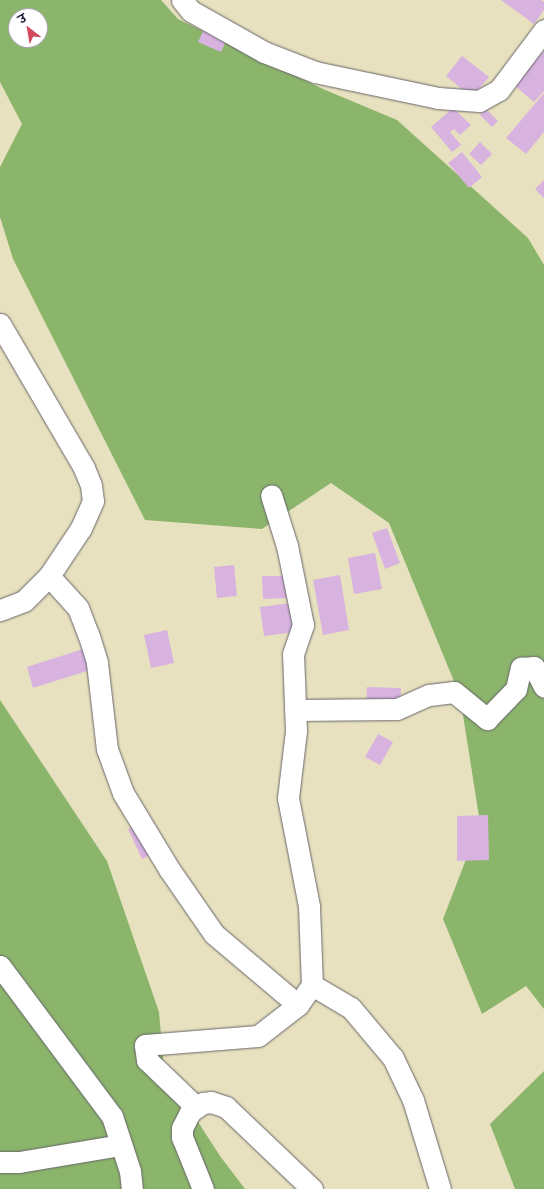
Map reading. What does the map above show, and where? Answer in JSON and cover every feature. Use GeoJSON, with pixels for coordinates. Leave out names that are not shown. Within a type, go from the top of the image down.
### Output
{"type":"FeatureCollection","features":[{"type":"Feature","properties":{"kind":"street"},"geometry":{"type":"LineString","coordinates":[[182,0],[191,11],[264,52],[308,69],[438,98],[479,101],[499,90],[544,30]]}},
{"type":"Feature","properties":{"kind":"street"},"geometry":{"type":"LineString","coordinates":[[0,324],[92,485],[93,501],[86,518],[49,576],[24,601],[0,610]]}},
{"type":"Feature","properties":{"kind":"street"},"geometry":{"type":"LineString","coordinates":[[196,1106],[146,1060],[144,1045],[258,1036],[298,1005],[312,985],[309,906],[288,798],[296,731],[293,654],[303,625],[288,546],[271,495]]}},
{"type":"Feature","properties":{"kind":"street"},"geometry":{"type":"LineString","coordinates":[[49,576],[78,608],[89,636],[97,662],[108,749],[123,793],[169,869],[214,934],[298,1005]]}},
{"type":"Feature","properties":{"kind":"street"},"geometry":{"type":"LineString","coordinates":[[295,710],[397,709],[429,695],[454,692],[487,719],[516,689],[521,668],[534,667],[544,687]]}},
{"type":"Feature","properties":{"kind":"street"},"geometry":{"type":"LineString","coordinates":[[0,966],[112,1116],[131,1180],[116,1189]]}},
{"type":"Feature","properties":{"kind":"street"},"geometry":{"type":"LineString","coordinates":[[312,985],[351,1008],[393,1058],[413,1100],[440,1189]]}},
{"type":"Feature","properties":{"kind":"street"},"geometry":{"type":"LineString","coordinates":[[218,1189],[201,1182],[182,1137],[185,1119],[196,1106],[211,1102],[226,1107],[312,1189]]}},
{"type":"Feature","properties":{"kind":"street"},"geometry":{"type":"LineString","coordinates":[[0,1162],[19,1162],[121,1145]]}},
{"type":"Feature","properties":{"kind":"green space"},"geometry":{"type":"Polygon","coordinates":[[[0,0],[161,0],[178,19],[323,89],[397,120],[528,238],[544,265],[544,1009],[526,986],[482,1014],[443,919],[480,823],[460,696],[389,523],[331,483],[262,529],[145,520],[13,259],[0,217],[0,167],[22,124],[0,82],[0,0]]]}},
{"type":"Feature","properties":{"kind":"green space"},"geometry":{"type":"Polygon","coordinates":[[[0,700],[107,861],[159,1012],[164,1069],[220,1156],[245,1189],[0,1189],[0,700]]]}},
{"type":"Feature","properties":{"kind":"green space"},"geometry":{"type":"Polygon","coordinates":[[[544,1071],[544,1189],[515,1189],[490,1124],[544,1071]]]}},
{"type":"Feature","properties":{"kind":"building"},"geometry":{"type":"Polygon","coordinates":[[[501,0],[541,0],[544,2],[544,10],[534,24],[501,0]]]}},
{"type":"Feature","properties":{"kind":"building"},"geometry":{"type":"Polygon","coordinates":[[[204,29],[227,39],[221,52],[198,42],[204,29]]]}},
{"type":"Feature","properties":{"kind":"building"},"geometry":{"type":"Polygon","coordinates":[[[544,51],[544,91],[534,102],[514,85],[544,51]]]}},
{"type":"Feature","properties":{"kind":"building"},"geometry":{"type":"Polygon","coordinates":[[[462,56],[489,77],[472,97],[446,76],[462,56]]]}},
{"type":"Feature","properties":{"kind":"building"},"geometry":{"type":"Polygon","coordinates":[[[544,93],[544,132],[526,154],[506,138],[544,93]]]}},
{"type":"Feature","properties":{"kind":"building"},"geometry":{"type":"Polygon","coordinates":[[[453,108],[471,125],[460,135],[454,129],[450,132],[461,145],[452,152],[431,127],[453,108]]]}},
{"type":"Feature","properties":{"kind":"building"},"geometry":{"type":"Polygon","coordinates":[[[486,109],[498,121],[492,127],[480,115],[486,109]]]}},
{"type":"Feature","properties":{"kind":"building"},"geometry":{"type":"Polygon","coordinates":[[[480,142],[492,154],[481,165],[469,154],[480,142]]]}},
{"type":"Feature","properties":{"kind":"building"},"geometry":{"type":"Polygon","coordinates":[[[462,152],[482,177],[469,188],[448,163],[462,152]]]}},
{"type":"Feature","properties":{"kind":"building"},"geometry":{"type":"Polygon","coordinates":[[[544,180],[544,198],[535,189],[544,180]]]}},
{"type":"Feature","properties":{"kind":"building"},"geometry":{"type":"Polygon","coordinates":[[[387,528],[400,563],[385,569],[372,533],[387,528]]]}},
{"type":"Feature","properties":{"kind":"building"},"geometry":{"type":"Polygon","coordinates":[[[375,553],[382,589],[354,594],[348,558],[375,553]]]}},
{"type":"Feature","properties":{"kind":"building"},"geometry":{"type":"Polygon","coordinates":[[[234,565],[237,596],[217,598],[214,567],[234,565]]]}},
{"type":"Feature","properties":{"kind":"building"},"geometry":{"type":"Polygon","coordinates":[[[340,575],[349,630],[323,635],[313,580],[340,575]]]}},
{"type":"Feature","properties":{"kind":"building"},"geometry":{"type":"Polygon","coordinates":[[[262,576],[288,576],[288,598],[263,599],[262,576]]]}},
{"type":"Feature","properties":{"kind":"building"},"geometry":{"type":"Polygon","coordinates":[[[291,603],[295,632],[264,636],[260,607],[291,603]]]}},
{"type":"Feature","properties":{"kind":"building"},"geometry":{"type":"Polygon","coordinates":[[[167,630],[174,663],[151,668],[144,635],[167,630]]]}},
{"type":"Feature","properties":{"kind":"building"},"geometry":{"type":"Polygon","coordinates":[[[83,649],[90,670],[33,688],[27,667],[83,649]]]}},
{"type":"Feature","properties":{"kind":"building"},"geometry":{"type":"Polygon","coordinates":[[[367,687],[401,688],[400,704],[366,703],[367,687]]]}},
{"type":"Feature","properties":{"kind":"building"},"geometry":{"type":"Polygon","coordinates":[[[378,734],[393,742],[380,765],[365,757],[378,734]]]}},
{"type":"Feature","properties":{"kind":"building"},"geometry":{"type":"Polygon","coordinates":[[[488,815],[489,860],[457,861],[457,816],[488,815]]]}},
{"type":"Feature","properties":{"kind":"building"},"geometry":{"type":"Polygon","coordinates":[[[145,821],[159,851],[142,859],[128,829],[145,821]]]}}]}
